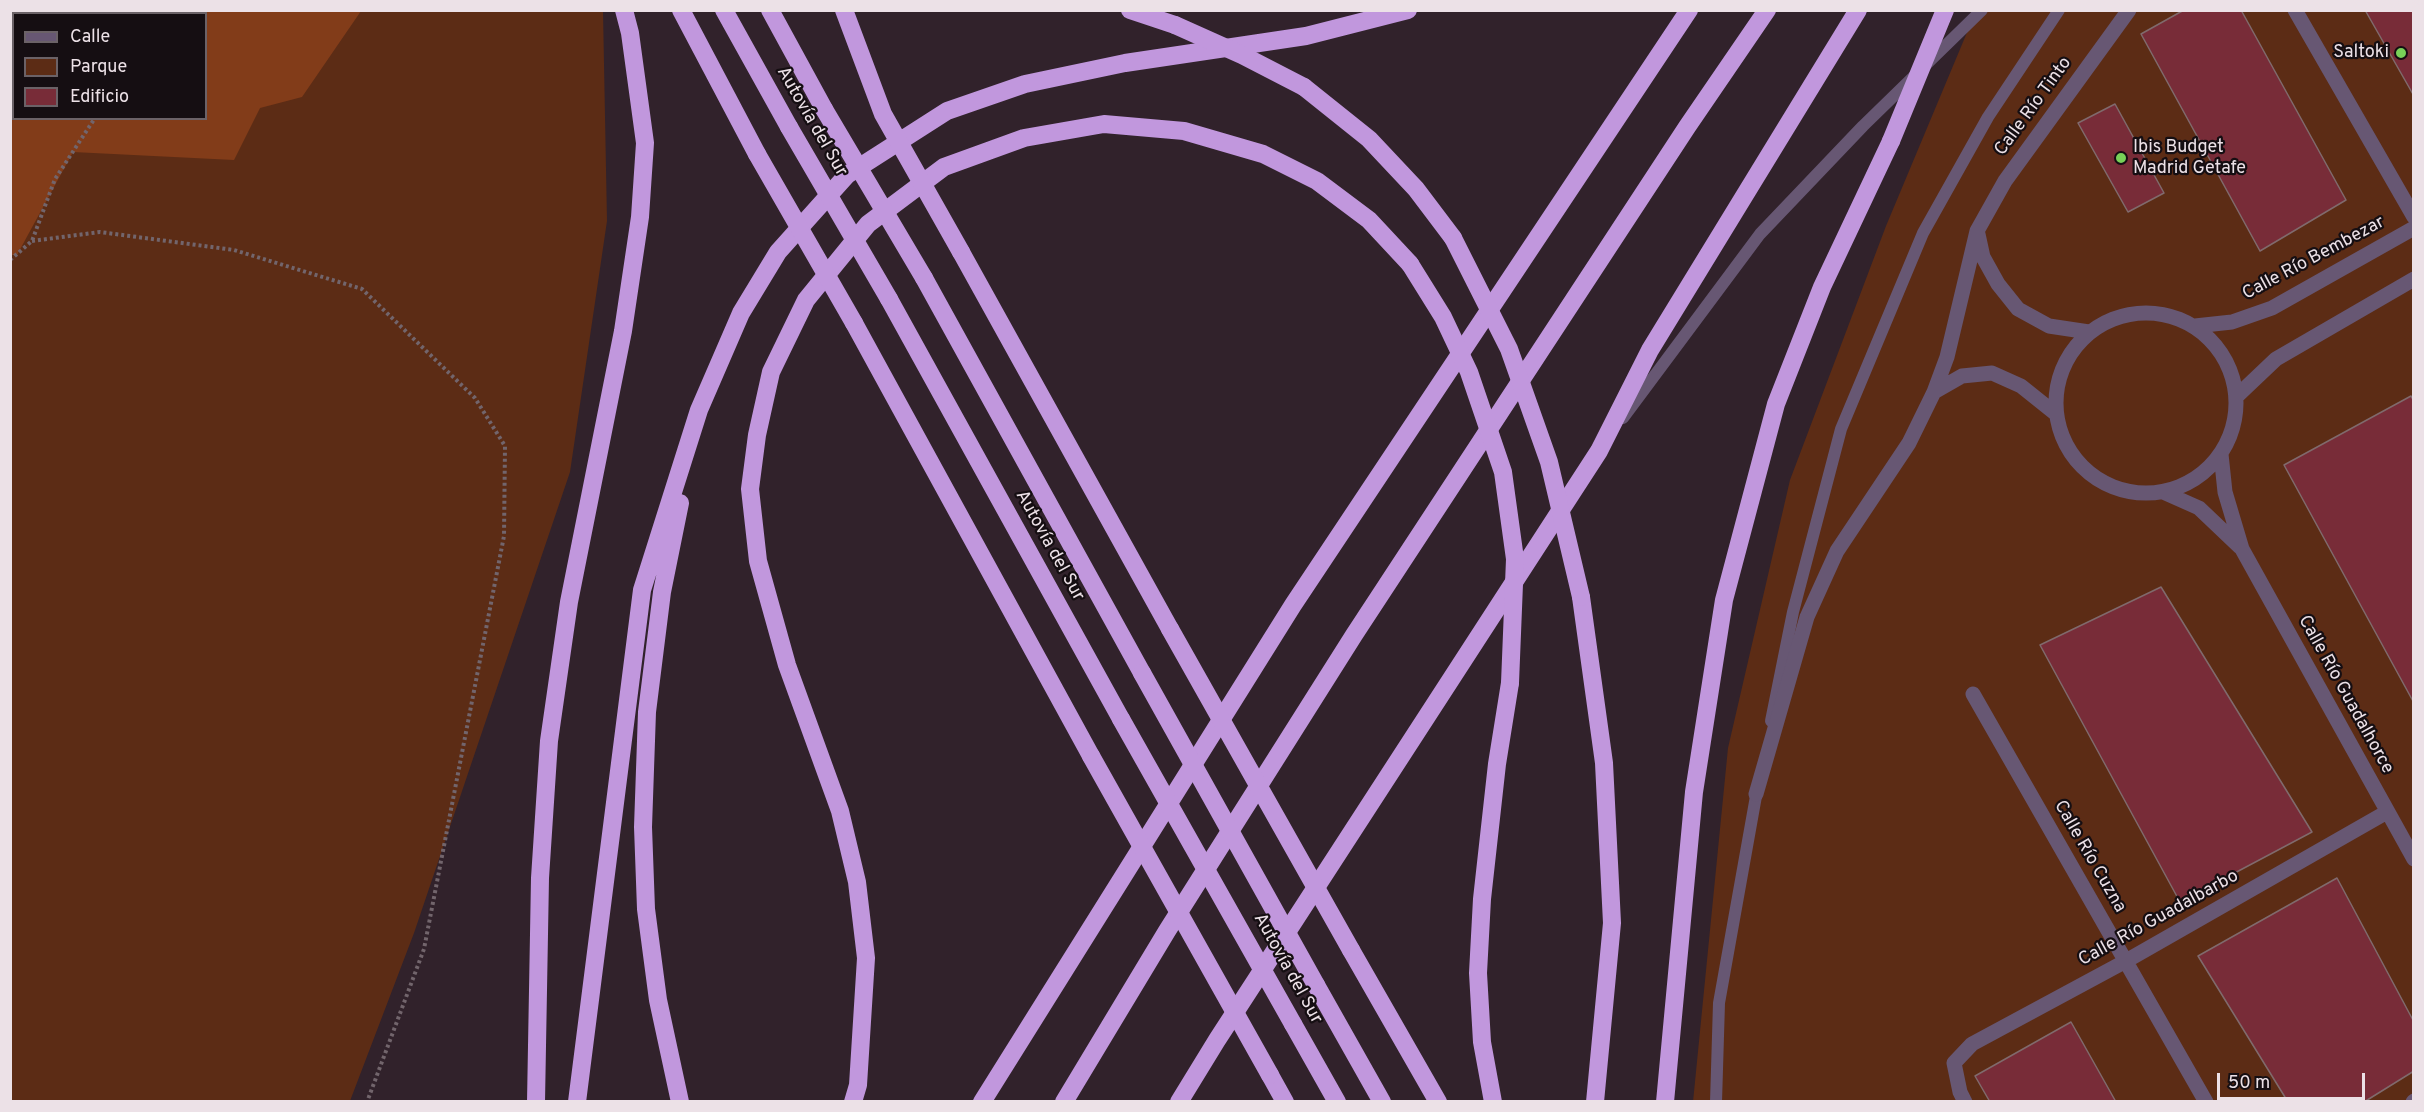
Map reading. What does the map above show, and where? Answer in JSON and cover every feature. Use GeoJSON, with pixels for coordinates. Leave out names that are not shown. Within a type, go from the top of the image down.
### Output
{"type":"FeatureCollection","features":[{"type":"Feature","properties":{"kind":"highway"},"geometry":{"type":"LineString","coordinates":[[536,1101],[539,889],[549,741],[569,602],[623,331],[640,217],[645,143],[630,33],[624,10]]}},
{"type":"Feature","properties":{"kind":"highway"},"geometry":{"type":"LineString","coordinates":[[681,10],[757,154],[854,323],[1091,756],[1285,1101]]}},
{"type":"Feature","properties":{"kind":"highway","name":"Autovía del Sur"},"geometry":{"type":"LineString","coordinates":[[724,10],[889,299],[1121,719],[1338,1101]]}},
{"type":"Feature","properties":{"kind":"highway","name":"Autovía del Sur"},"geometry":{"type":"LineString","coordinates":[[770,10],[824,108],[924,278],[1142,674],[1382,1101]]}},
{"type":"Feature","properties":{"kind":"highway"},"geometry":{"type":"LineString","coordinates":[[844,10],[883,114],[962,252],[1170,629],[1438,1101]]}},
{"type":"Feature","properties":{"kind":"highway"},"geometry":{"type":"LineString","coordinates":[[1130,10],[1175,25],[1242,55],[1304,87],[1369,139],[1416,189],[1453,238],[1509,349],[1549,462],[1581,597],[1604,763],[1612,923],[1595,1101]]}},
{"type":"Feature","properties":{"kind":"highway"},"geometry":{"type":"LineString","coordinates":[[577,1101],[603,874],[642,590],[699,410],[741,313],[778,252],[847,175],[947,111],[1025,84],[1125,63],[1306,36],[1408,10]]}},
{"type":"Feature","properties":{"kind":"highway"},"geometry":{"type":"LineString","coordinates":[[982,1101],[1293,605],[1689,10]]}},
{"type":"Feature","properties":{"kind":"highway"},"geometry":{"type":"LineString","coordinates":[[1065,1101],[1167,931],[1360,625],[1687,127],[1767,10]]}},
{"type":"Feature","properties":{"kind":"highway"},"geometry":{"type":"LineString","coordinates":[[1178,1101],[1599,451],[1650,350],[1858,10]]}},
{"type":"Feature","properties":{"kind":"highway"},"geometry":{"type":"LineString","coordinates":[[1665,1101],[1694,792],[1724,600],[1776,404],[1822,287],[1891,141],[1945,10]]}},
{"type":"Feature","properties":{"kind":"highway"},"geometry":{"type":"LineString","coordinates":[[853,1101],[858,1085],[866,958],[857,882],[840,812],[787,665],[758,561],[750,489],[757,435],[771,372],[806,300],[868,224],[944,167],[1024,138],[1104,124],[1184,131],[1263,154],[1317,181],[1369,220],[1410,264],[1443,317],[1469,372],[1503,472],[1515,559],[1510,683],[1497,764],[1482,898],[1478,974],[1482,1041],[1493,1101]]}},
{"type":"Feature","properties":{"kind":"highway"},"geometry":{"type":"LineString","coordinates":[[680,1101],[658,1000],[646,909],[643,827],[647,712],[662,592],[699,410]]}},
{"type":"Feature","properties":{"kind":"street","name":"Calle Río Tinto"},"geometry":{"type":"LineString","coordinates":[[1756,794],[1807,617],[1837,551],[1910,443],[1934,392],[1947,357],[1977,231],[2005,181],[2129,10]]}},
{"type":"Feature","properties":{"kind":"street"},"geometry":{"type":"LineString","coordinates":[[2295,10],[2414,217]]}},
{"type":"Feature","properties":{"kind":"street","name":"Calle Río Bembezar"},"geometry":{"type":"LineString","coordinates":[[2195,326],[2232,322],[2272,308],[2414,228]]}},
{"type":"Feature","properties":{"kind":"street"},"geometry":{"type":"LineString","coordinates":[[1977,231],[1983,257],[1998,284],[2018,309],[2049,326],[2089,332]]}},
{"type":"Feature","properties":{"kind":"street"},"geometry":{"type":"LineString","coordinates":[[2237,396],[2276,359],[2414,279]]}},
{"type":"Feature","properties":{"kind":"street"},"geometry":{"type":"LineString","coordinates":[[2143,312],[2171,315],[2195,326],[2216,344],[2230,368],[2237,396],[2234,427],[2221,454],[2204,472],[2184,485],[2163,492],[2138,494],[2114,488],[2093,477],[2074,459],[2061,436],[2056,414],[2056,391],[2062,368],[2072,349],[2089,332],[2112,318],[2143,312]]}},
{"type":"Feature","properties":{"kind":"street"},"geometry":{"type":"LineString","coordinates":[[1934,392],[1962,376],[1992,373],[2021,386],[2056,414]]}},
{"type":"Feature","properties":{"kind":"street","name":"Calle Río Guadalhorce"},"geometry":{"type":"LineString","coordinates":[[2221,454],[2225,492],[2242,549],[2414,859]]}},
{"type":"Feature","properties":{"kind":"street","name":"Calle Río Guadalhorce"},"geometry":{"type":"LineString","coordinates":[[2163,492],[2199,508],[2242,549]]}},
{"type":"Feature","properties":{"kind":"street","name":"Calle Río Cuzna"},"geometry":{"type":"LineString","coordinates":[[1973,694],[2206,1101]]}},
{"type":"Feature","properties":{"kind":"street","name":"Calle Río Guadalbarbo"},"geometry":{"type":"LineString","coordinates":[[1965,1101],[1960,1092],[1954,1064],[1972,1044],[2126,961],[2387,812]]}},
{"type":"Feature","properties":{"kind":"lane"},"geometry":{"type":"LineString","coordinates":[[1599,451],[1760,234],[1863,126],[1982,10]]}},
{"type":"Feature","properties":{"kind":"lane"},"geometry":{"type":"LineString","coordinates":[[1716,1101],[1719,1003],[1756,794],[1792,612],[1841,429],[1923,233],[1988,117],[2059,10]]}},
{"type":"Feature","properties":{"kind":"path"},"geometry":{"type":"LineString","coordinates":[[10,260],[32,241],[55,179],[94,120]]}},
{"type":"Feature","properties":{"kind":"path"},"geometry":{"type":"LineString","coordinates":[[32,241],[100,232],[234,250],[362,289],[475,398],[504,446],[504,536],[424,949],[367,1101]]}},
{"type":"Feature","properties":{"kind":"green space"},"geometry":{"type":"Polygon","coordinates":[[[10,11],[603,11],[607,221],[570,472],[414,933],[350,1101],[11,1101],[10,11]]]}},
{"type":"Feature","properties":{"kind":"green space"},"geometry":{"type":"Polygon","coordinates":[[[1976,11],[2413,11],[2413,1101],[1693,1102],[1728,748],[1790,480],[1886,226],[1976,11]]]}},
{"type":"Feature","properties":{"kind":"shaded area"},"geometry":{"type":"Polygon","coordinates":[[[11,10],[361,11],[302,97],[260,108],[234,160],[73,152],[17,255],[11,255],[11,10]]]}},
{"type":"Feature","properties":{"kind":"building"},"geometry":{"type":"Polygon","coordinates":[[[2184,10],[2241,10],[2346,200],[2260,251],[2141,34],[2184,10]]]}},
{"type":"Feature","properties":{"kind":"building","name":"Saltoki"},"geometry":{"type":"Polygon","coordinates":[[[2365,10],[2414,10],[2414,96],[2365,10]]]}},
{"type":"Feature","properties":{"kind":"building","name":"Ibis Budget Madrid Getafe"},"geometry":{"type":"Polygon","coordinates":[[[2115,104],[2164,193],[2128,212],[2078,123],[2115,104]]]}},
{"type":"Feature","properties":{"kind":"building"},"geometry":{"type":"Polygon","coordinates":[[[2411,396],[2414,401],[2414,703],[2284,465],[2411,396]]]}},
{"type":"Feature","properties":{"kind":"building"},"geometry":{"type":"Polygon","coordinates":[[[2161,587],[2312,832],[2180,902],[2040,645],[2161,587]]]}},
{"type":"Feature","properties":{"kind":"building"},"geometry":{"type":"Polygon","coordinates":[[[2337,878],[2414,1022],[2414,1071],[2364,1102],[2288,1102],[2198,956],[2337,878]]]}},
{"type":"Feature","properties":{"kind":"building"},"geometry":{"type":"Polygon","coordinates":[[[2071,1022],[2116,1102],[1990,1102],[1975,1076],[2071,1022]]]}},
{"type":"Feature","properties":{"kind":"place","name":"Saltoki"},"geometry":{"type":"Point","coordinates":[2401,53]}},
{"type":"Feature","properties":{"kind":"place","name":"Ibis Budget Madrid Getafe"},"geometry":{"type":"Point","coordinates":[2121,158]}}]}
